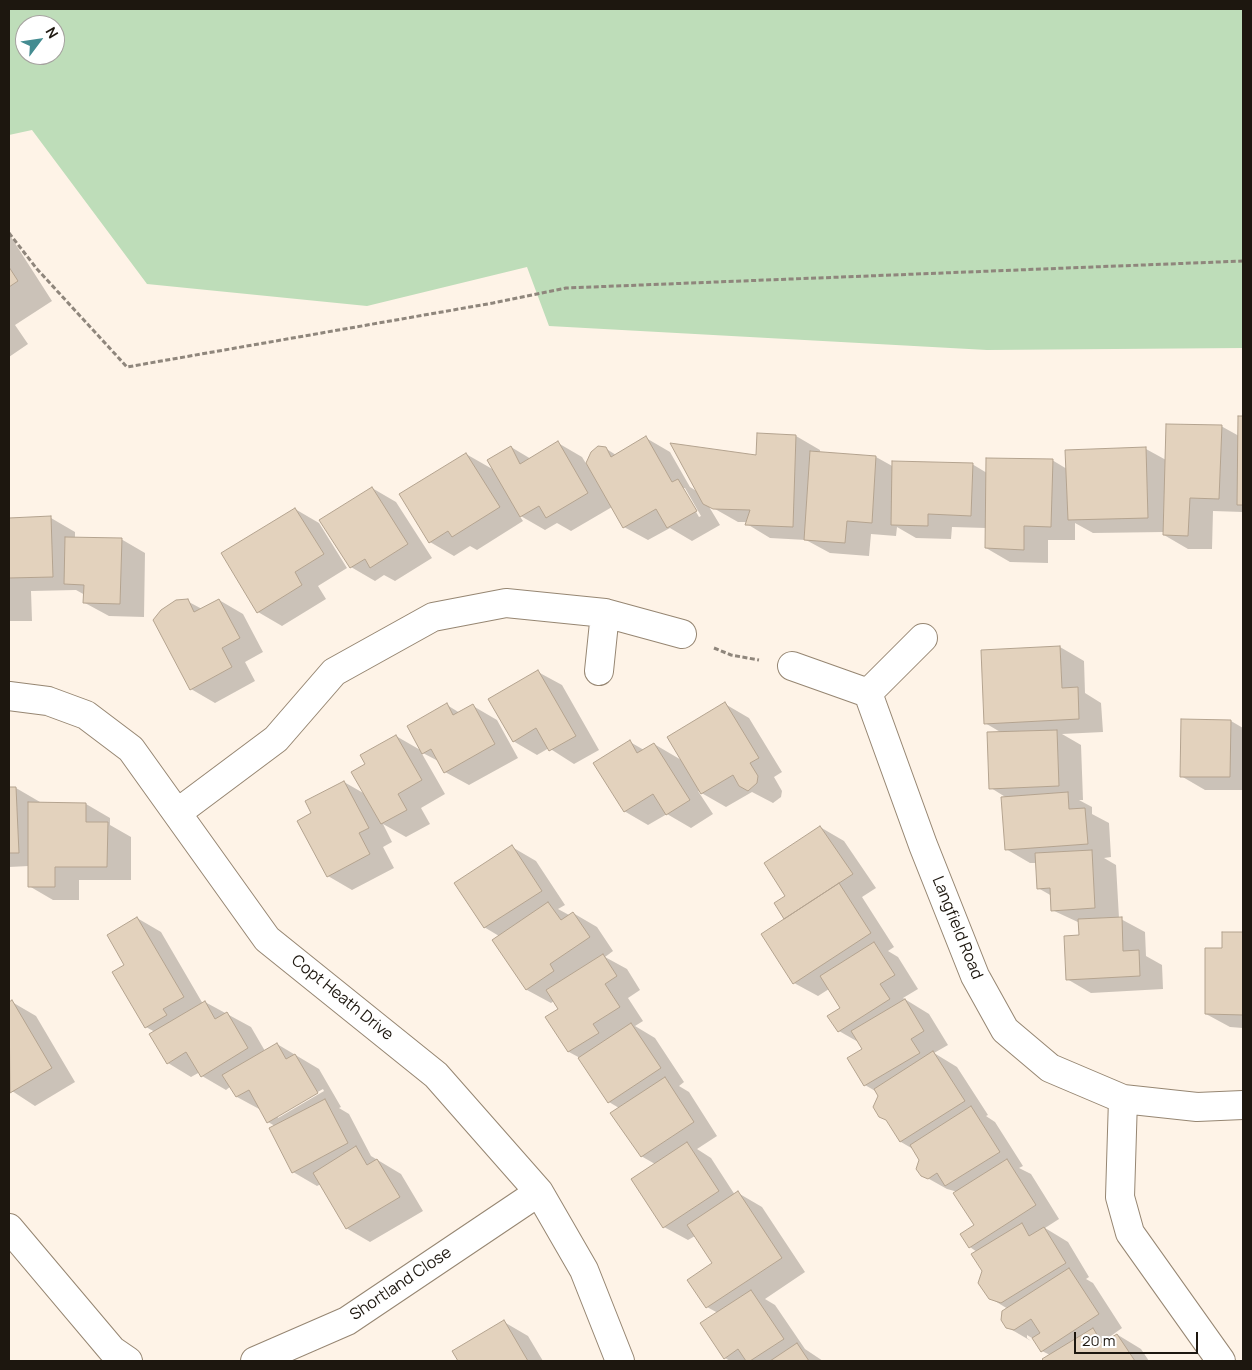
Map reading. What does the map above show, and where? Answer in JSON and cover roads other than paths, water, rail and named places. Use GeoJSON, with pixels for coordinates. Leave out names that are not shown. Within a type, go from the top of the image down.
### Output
{"type":"FeatureCollection","features":[{"type":"Feature","properties":{"kind":"street"},"geometry":{"type":"LineString","coordinates":[[177,813],[276,740],[334,672],[433,617],[506,603],[605,613],[682,634]]}},
{"type":"Feature","properties":{"kind":"street"},"geometry":{"type":"LineString","coordinates":[[599,671],[605,613]]}},
{"type":"Feature","properties":{"kind":"street"},"geometry":{"type":"LineString","coordinates":[[792,666],[868,693],[923,638]]}},
{"type":"Feature","properties":{"kind":"street","name":"Langfield Road"},"geometry":{"type":"LineString","coordinates":[[868,693],[923,845],[975,976],[1005,1030],[1050,1068],[1123,1099],[1198,1107],[1243,1105]]}},
{"type":"Feature","properties":{"kind":"street","name":"Copt Heath Drive"},"geometry":{"type":"LineString","coordinates":[[9,696],[48,701],[86,715],[131,749],[267,939],[436,1075],[539,1192],[584,1270],[620,1361]]}},
{"type":"Feature","properties":{"kind":"street"},"geometry":{"type":"LineString","coordinates":[[1123,1099],[1120,1196],[1130,1233],[1221,1361]]}},
{"type":"Feature","properties":{"kind":"street","name":"Shortland Close"},"geometry":{"type":"LineString","coordinates":[[256,1361],[347,1321],[539,1192]]}},
{"type":"Feature","properties":{"kind":"street"},"geometry":{"type":"LineString","coordinates":[[9,1228],[112,1350],[128,1361]]}}]}
